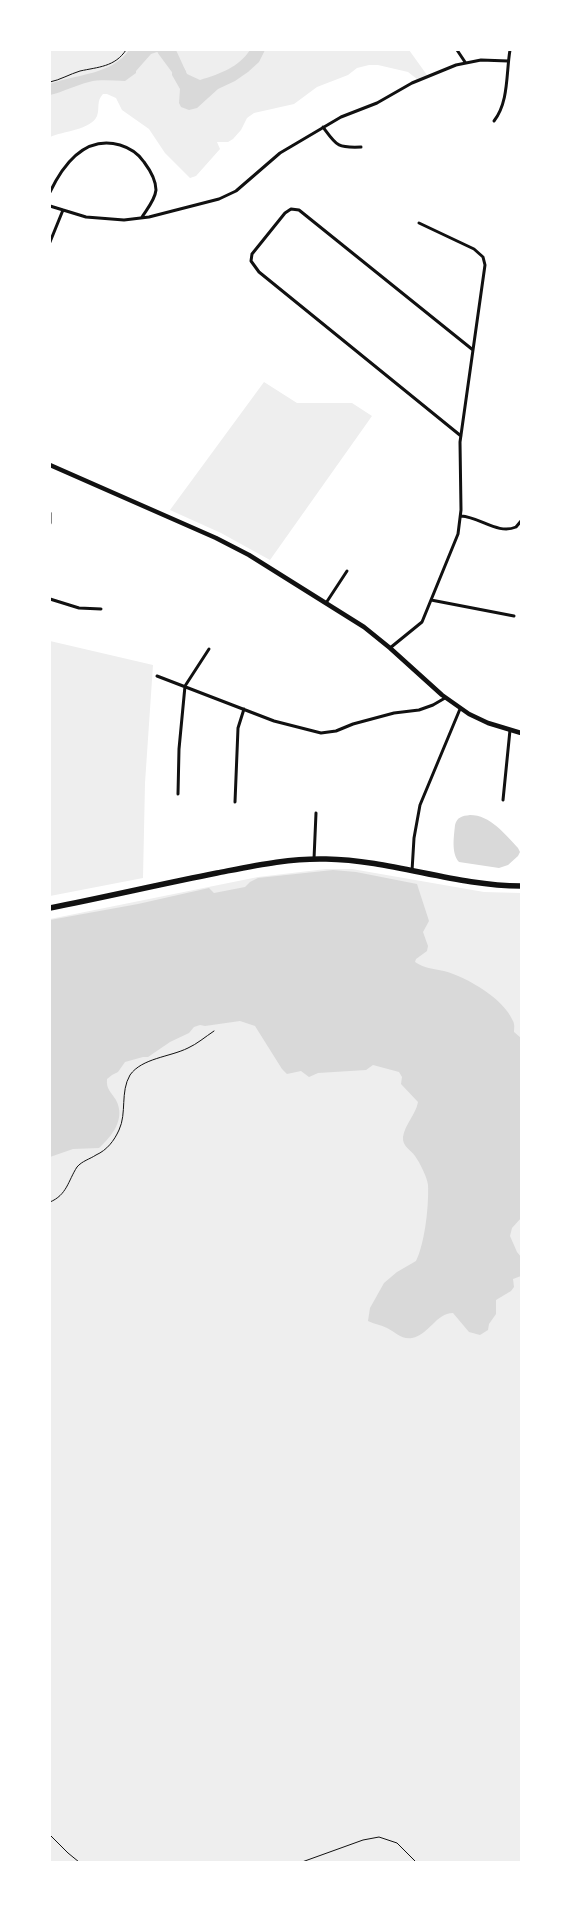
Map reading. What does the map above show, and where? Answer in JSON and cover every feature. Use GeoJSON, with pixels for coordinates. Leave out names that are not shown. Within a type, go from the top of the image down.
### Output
{"type":"FeatureCollection","features":[{"type":"Feature","properties":{"kind":"main road"},"geometry":{"type":"LineString","coordinates":[[50,908],[265,864],[314,858],[348,860],[487,884],[521,886]]}},
{"type":"Feature","properties":{"kind":"street"},"geometry":{"type":"LineString","coordinates":[[457,50],[466,62]]}},
{"type":"Feature","properties":{"kind":"street"},"geometry":{"type":"LineString","coordinates":[[494,121],[503,103],[510,50]]}},
{"type":"Feature","properties":{"kind":"street"},"geometry":{"type":"LineString","coordinates":[[50,206],[100,219],[142,218],[219,199],[232,194],[270,160],[341,117],[384,99],[431,75],[466,62],[508,61]]}},
{"type":"Feature","properties":{"kind":"street"},"geometry":{"type":"LineString","coordinates":[[323,127],[336,144],[343,147],[361,148]]}},
{"type":"Feature","properties":{"kind":"street"},"geometry":{"type":"LineString","coordinates":[[50,192],[64,167],[79,152],[102,143],[130,148],[143,160],[156,184],[155,196],[142,218]]}},
{"type":"Feature","properties":{"kind":"street"},"geometry":{"type":"LineString","coordinates":[[461,436],[259,272],[253,266],[251,257],[285,213],[291,209],[296,209],[473,350]]}},
{"type":"Feature","properties":{"kind":"street"},"geometry":{"type":"LineString","coordinates":[[50,242],[63,210]]}},
{"type":"Feature","properties":{"kind":"street"},"geometry":{"type":"LineString","coordinates":[[390,648],[420,625],[456,540],[461,516],[461,436],[485,260],[474,249],[419,223]]}},
{"type":"Feature","properties":{"kind":"street"},"geometry":{"type":"LineString","coordinates":[[50,465],[228,544],[364,627],[445,698],[460,708],[488,723],[521,733]]}},
{"type":"Feature","properties":{"kind":"street"},"geometry":{"type":"LineString","coordinates":[[50,514],[50,523]]}},
{"type":"Feature","properties":{"kind":"street"},"geometry":{"type":"LineString","coordinates":[[461,516],[470,517],[504,530],[516,527],[521,521]]}},
{"type":"Feature","properties":{"kind":"street"},"geometry":{"type":"LineString","coordinates":[[326,603],[347,571]]}},
{"type":"Feature","properties":{"kind":"street"},"geometry":{"type":"LineString","coordinates":[[50,599],[79,608],[101,608]]}},
{"type":"Feature","properties":{"kind":"street"},"geometry":{"type":"LineString","coordinates":[[431,600],[514,616]]}},
{"type":"Feature","properties":{"kind":"street"},"geometry":{"type":"LineString","coordinates":[[178,794],[185,686],[208,649]]}},
{"type":"Feature","properties":{"kind":"street"},"geometry":{"type":"LineString","coordinates":[[157,676],[274,721],[321,734],[394,713],[419,710],[445,698]]}},
{"type":"Feature","properties":{"kind":"street"},"geometry":{"type":"LineString","coordinates":[[412,871],[416,824],[420,805],[460,708]]}},
{"type":"Feature","properties":{"kind":"street"},"geometry":{"type":"LineString","coordinates":[[235,802],[238,728],[244,709]]}},
{"type":"Feature","properties":{"kind":"street"},"geometry":{"type":"LineString","coordinates":[[503,800],[510,730]]}},
{"type":"Feature","properties":{"kind":"street"},"geometry":{"type":"LineString","coordinates":[[314,858],[316,813]]}},
{"type":"Feature","properties":{"kind":"path"},"geometry":{"type":"LineString","coordinates":[[50,82],[80,71],[111,64],[122,56],[126,50]]}},
{"type":"Feature","properties":{"kind":"path"},"geometry":{"type":"LineString","coordinates":[[50,1202],[64,1193],[78,1166],[85,1160],[98,1154],[113,1141],[123,1117],[124,1091],[130,1075],[140,1065],[188,1048],[214,1031]]}},
{"type":"Feature","properties":{"kind":"path"},"geometry":{"type":"LineString","coordinates":[[50,1835],[68,1854],[79,1862]]}},
{"type":"Feature","properties":{"kind":"path"},"geometry":{"type":"LineString","coordinates":[[302,1862],[363,1840],[378,1837],[397,1844],[416,1862]]}},
{"type":"Feature","properties":{"kind":"shaded area"},"geometry":{"type":"Polygon","coordinates":[[[50,50],[409,50],[427,75],[417,79],[408,72],[378,65],[357,68],[348,75],[317,87],[294,104],[254,113],[247,118],[241,130],[233,139],[228,142],[217,142],[220,149],[196,176],[190,178],[165,153],[149,129],[122,110],[116,98],[107,94],[103,94],[101,97],[94,121],[76,130],[50,137],[50,50]]]}},
{"type":"Feature","properties":{"kind":"shaded area"},"geometry":{"type":"Polygon","coordinates":[[[129,50],[176,50],[187,74],[200,80],[235,65],[250,50],[265,50],[259,62],[248,72],[218,89],[197,108],[189,110],[181,107],[179,103],[180,89],[172,75],[173,63],[168,56],[157,52],[151,54],[136,73],[125,81],[94,81],[50,95],[50,84],[103,69],[122,58],[129,50]]]}},
{"type":"Feature","properties":{"kind":"shaded area"},"geometry":{"type":"Polygon","coordinates":[[[264,382],[297,403],[352,403],[372,416],[270,560],[221,533],[170,510],[264,382]]]}},
{"type":"Feature","properties":{"kind":"shaded area"},"geometry":{"type":"Polygon","coordinates":[[[50,641],[153,665],[145,783],[143,878],[50,896],[50,641]]]}},
{"type":"Feature","properties":{"kind":"shaded area"},"geometry":{"type":"Polygon","coordinates":[[[470,815],[484,818],[497,826],[518,848],[520,852],[518,856],[508,865],[499,868],[459,862],[454,849],[455,825],[460,817],[470,815]]]}},
{"type":"Feature","properties":{"kind":"shaded area"},"geometry":{"type":"Polygon","coordinates":[[[326,869],[352,869],[484,892],[521,893],[521,1862],[50,1862],[50,919],[258,877],[326,869]]]}},
{"type":"Feature","properties":{"kind":"shaded area"},"geometry":{"type":"Polygon","coordinates":[[[333,870],[356,872],[417,884],[429,921],[423,932],[428,946],[427,951],[416,959],[415,962],[425,967],[463,978],[484,990],[502,1005],[514,1022],[514,1032],[521,1038],[521,1218],[512,1228],[510,1236],[521,1257],[521,1276],[513,1279],[514,1287],[511,1291],[496,1300],[496,1314],[489,1324],[488,1330],[480,1335],[469,1332],[453,1313],[442,1316],[423,1333],[412,1338],[402,1337],[387,1328],[368,1321],[370,1308],[384,1283],[397,1272],[416,1261],[426,1224],[428,1185],[425,1174],[403,1140],[406,1128],[418,1102],[401,1084],[402,1077],[399,1072],[373,1065],[366,1070],[318,1073],[309,1077],[301,1071],[287,1074],[255,1026],[240,1021],[200,1025],[148,1057],[125,1062],[118,1072],[107,1079],[108,1088],[119,1107],[119,1114],[113,1133],[99,1148],[73,1149],[50,1157],[50,920],[138,904],[209,888],[214,893],[245,887],[258,878],[333,870]]]}},
{"type":"Feature","properties":{"kind":"waterway"},"geometry":{"type":"LineString","coordinates":[[163,50],[180,73]]}}]}
